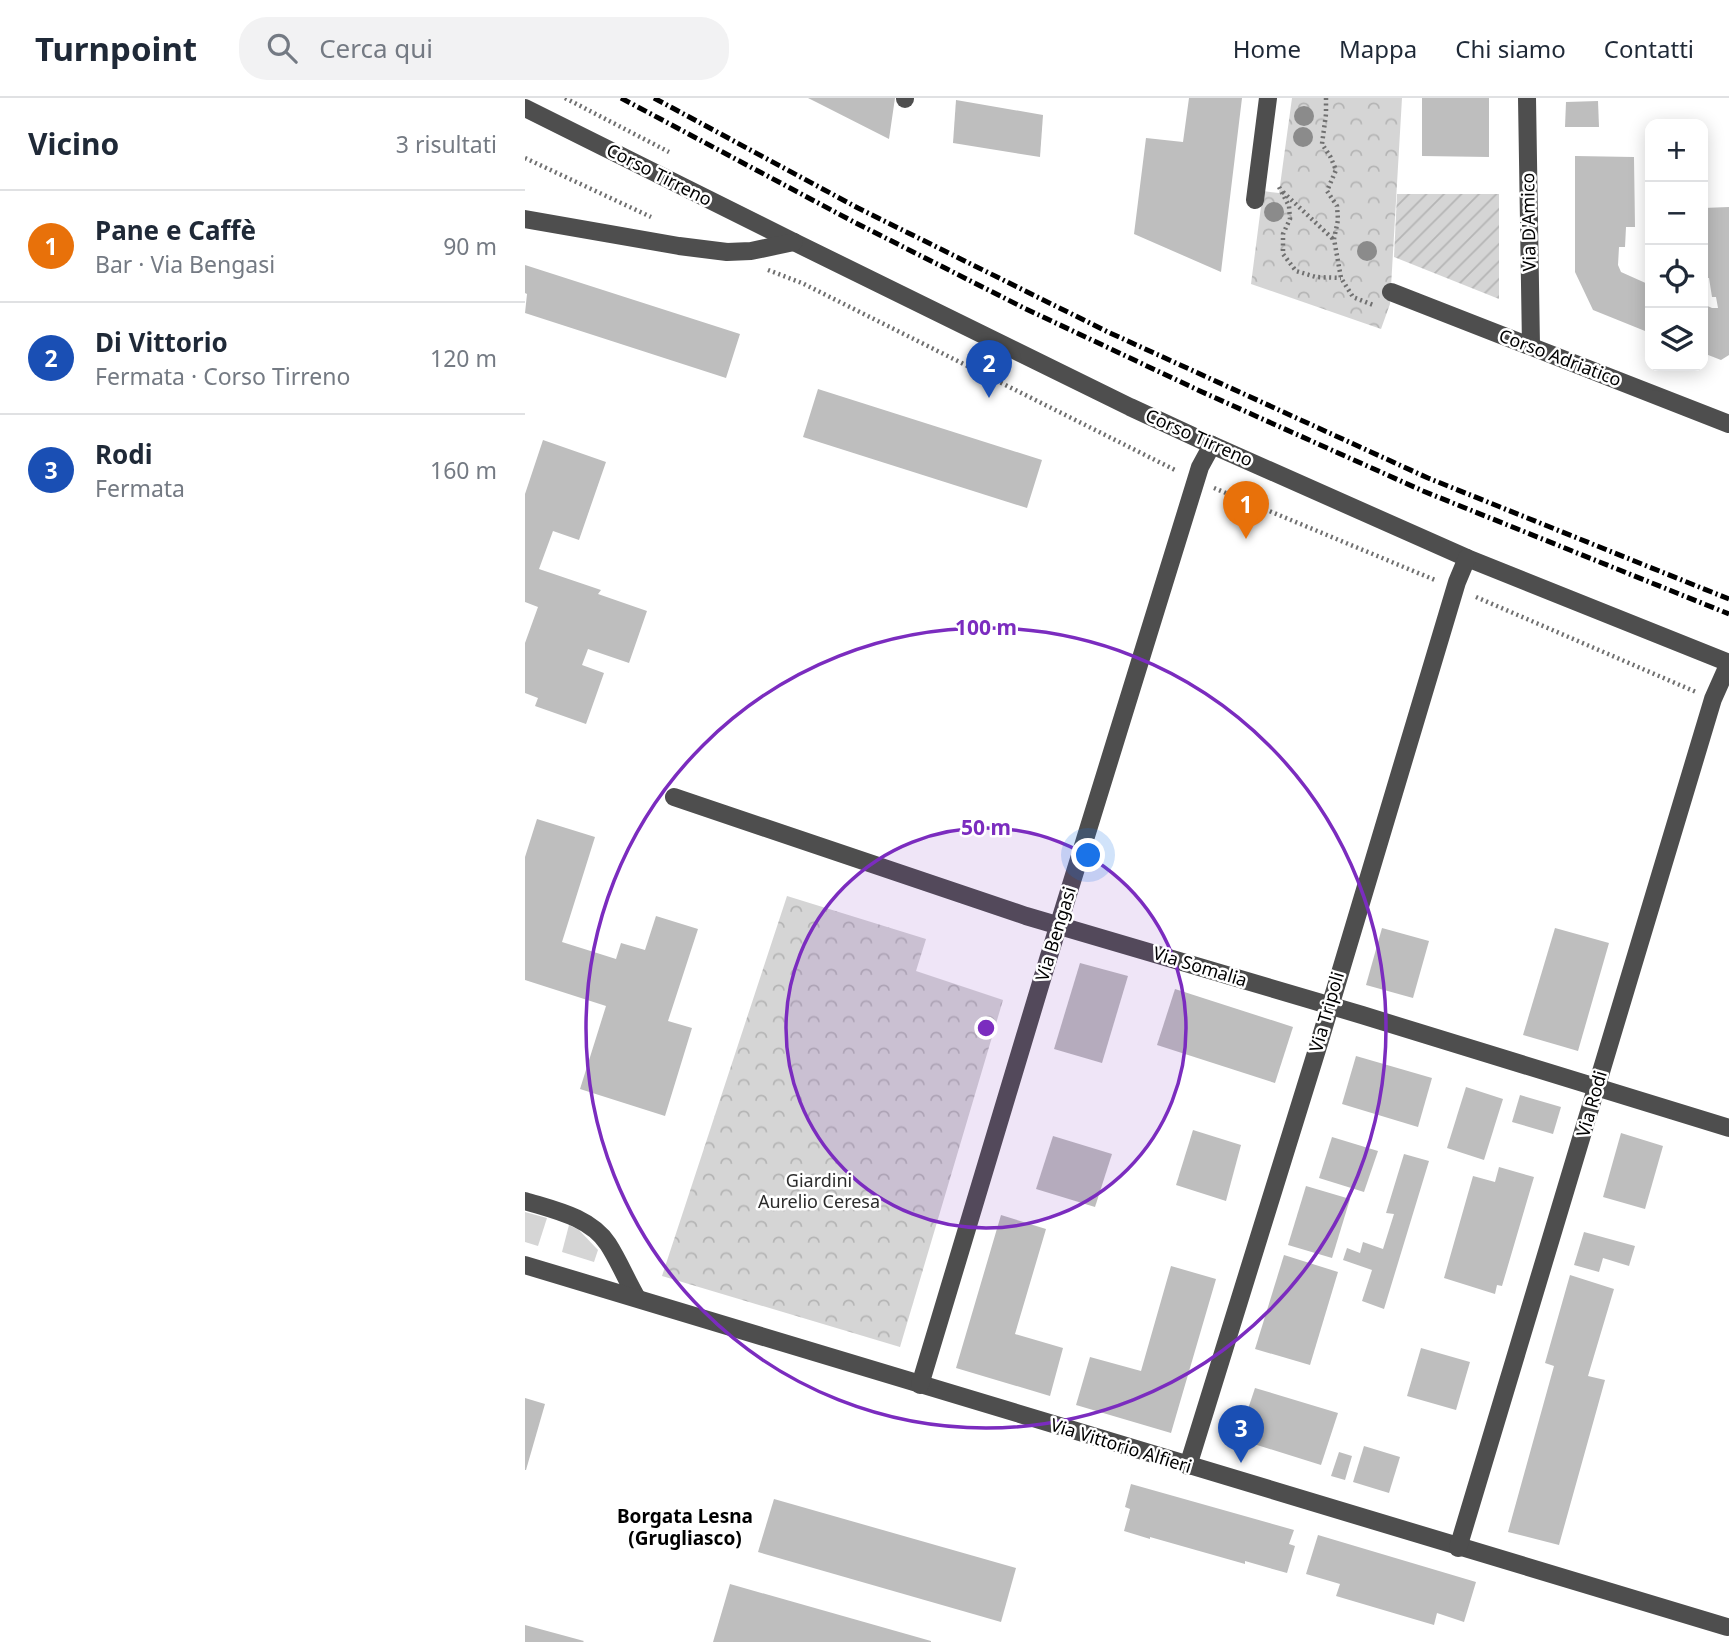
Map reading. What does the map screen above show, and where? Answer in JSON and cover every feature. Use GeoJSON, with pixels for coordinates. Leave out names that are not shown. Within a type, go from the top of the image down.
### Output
{"type":"FeatureCollection","features":[{"type":"Feature","properties":{"kind":"street"},"geometry":{"type":"LineString","coordinates":[[1255,200],[1268,98]]}},
{"type":"Feature","properties":{"kind":"street","name":"Via D'Amico"},"geometry":{"type":"LineString","coordinates":[[1527,98],[1531,346]]}},
{"type":"Feature","properties":{"kind":"street","name":"Corso Tirreno"},"geometry":{"type":"LineString","coordinates":[[525,108],[1212,445],[1467,558],[1729,663]]}},
{"type":"Feature","properties":{"kind":"street"},"geometry":{"type":"LineString","coordinates":[[525,219],[727,252],[751,251],[794,242]]}},
{"type":"Feature","properties":{"kind":"street","name":"Corso Adriatico"},"geometry":{"type":"LineString","coordinates":[[1391,292],[1729,424]]}},
{"type":"Feature","properties":{"kind":"street","name":"Via Bengasi"},"geometry":{"type":"LineString","coordinates":[[920,1385],[1200,467],[1212,445]]}},
{"type":"Feature","properties":{"kind":"street","name":"Via Tripoli"},"geometry":{"type":"LineString","coordinates":[[1188,1466],[1467,558]]}},
{"type":"Feature","properties":{"kind":"street","name":"Via Rodi"},"geometry":{"type":"LineString","coordinates":[[1458,1548],[1713,699],[1729,663]]}},
{"type":"Feature","properties":{"kind":"street","name":"Via Somalia"},"geometry":{"type":"LineString","coordinates":[[674,797],[1026,916],[1729,1128]]}},
{"type":"Feature","properties":{"kind":"street"},"geometry":{"type":"LineString","coordinates":[[525,1201],[565,1213],[590,1226],[606,1242],[637,1298]]}},
{"type":"Feature","properties":{"kind":"street","name":"Via Vittorio Alfieri"},"geometry":{"type":"LineString","coordinates":[[525,1265],[1726,1630]]}},
{"type":"Feature","properties":{"kind":"path"},"geometry":{"type":"LineString","coordinates":[[565,98],[674,155]]}},
{"type":"Feature","properties":{"kind":"path"},"geometry":{"type":"LineString","coordinates":[[1326,98],[1322,144],[1336,170],[1327,191],[1337,206],[1338,220],[1333,239],[1341,278],[1353,298],[1380,307],[1391,292]]}},
{"type":"Feature","properties":{"kind":"path"},"geometry":{"type":"LineString","coordinates":[[525,158],[651,217]]}},
{"type":"Feature","properties":{"kind":"path"},"geometry":{"type":"LineString","coordinates":[[1259,171],[1333,239]]}},
{"type":"Feature","properties":{"kind":"path"},"geometry":{"type":"LineString","coordinates":[[1280,189],[1289,206],[1290,219],[1283,234],[1283,254],[1296,271],[1316,277],[1341,278]]}},
{"type":"Feature","properties":{"kind":"path"},"geometry":{"type":"LineString","coordinates":[[727,252],[802,283],[1196,480],[1713,699]]}},
{"type":"Feature","properties":{"kind":"green space"},"geometry":{"type":"Polygon","coordinates":[[[1292,98],[1402,98],[1390,304],[1381,329],[1251,284],[1263,191],[1279,193],[1292,98]]]}},
{"type":"Feature","properties":{"kind":"green space"},"geometry":{"type":"Polygon","coordinates":[[[1397,194],[1499,194],[1499,299],[1394,257],[1397,194]]]}},
{"type":"Feature","properties":{"kind":"green space","name":"Giardini Aurelio Ceresa"},"geometry":{"type":"Polygon","coordinates":[[[787,896],[926,939],[916,971],[1003,1000],[900,1347],[662,1276],[787,896]]]}},
{"type":"Feature","properties":{"kind":"green space"},"geometry":{"type":"Polygon","coordinates":[[[525,1212],[547,1218],[538,1246],[525,1242],[525,1212]]]}},
{"type":"Feature","properties":{"kind":"green space"},"geometry":{"type":"Polygon","coordinates":[[[569,1225],[579,1230],[598,1250],[594,1262],[562,1252],[569,1225]]]}},
{"type":"Feature","properties":{"kind":"building"},"geometry":{"type":"Polygon","coordinates":[[[808,98],[895,98],[889,139],[818,103],[808,98]]]}},
{"type":"Feature","properties":{"kind":"building"},"geometry":{"type":"Polygon","coordinates":[[[1189,98],[1242,98],[1221,272],[1134,234],[1146,138],[1183,142],[1189,98]]]}},
{"type":"Feature","properties":{"kind":"building"},"geometry":{"type":"Polygon","coordinates":[[[1422,98],[1489,98],[1489,157],[1422,156],[1422,98]]]}},
{"type":"Feature","properties":{"kind":"building"},"geometry":{"type":"Polygon","coordinates":[[[956,100],[1043,115],[1040,157],[953,143],[956,100]]]}},
{"type":"Feature","properties":{"kind":"building"},"geometry":{"type":"Polygon","coordinates":[[[1598,101],[1599,127],[1565,127],[1566,102],[1598,101]]]}},
{"type":"Feature","properties":{"kind":"building"},"geometry":{"type":"Polygon","coordinates":[[[1575,156],[1634,157],[1635,227],[1626,227],[1625,247],[1619,247],[1618,265],[1621,272],[1645,283],[1645,331],[1593,310],[1575,272],[1575,156]]]}},
{"type":"Feature","properties":{"kind":"building"},"geometry":{"type":"Polygon","coordinates":[[[1729,207],[1729,355],[1721,360],[1708,355],[1708,306],[1718,308],[1716,297],[1712,297],[1708,278],[1708,208],[1729,207]]]}},
{"type":"Feature","properties":{"kind":"building"},"geometry":{"type":"Polygon","coordinates":[[[525,265],[740,334],[726,378],[525,313],[525,265]]]}},
{"type":"Feature","properties":{"kind":"building"},"geometry":{"type":"Polygon","coordinates":[[[818,389],[1042,460],[1027,508],[803,437],[818,389]]]}},
{"type":"Feature","properties":{"kind":"building"},"geometry":{"type":"Polygon","coordinates":[[[543,440],[606,462],[579,540],[553,531],[539,569],[601,590],[598,594],[647,611],[629,663],[588,649],[582,665],[604,673],[586,724],[535,706],[538,698],[525,693],[525,643],[538,607],[525,602],[525,494],[543,440]]]}},
{"type":"Feature","properties":{"kind":"building"},"geometry":{"type":"Polygon","coordinates":[[[537,819],[595,837],[562,942],[616,959],[621,943],[645,950],[656,916],[698,929],[668,1021],[692,1028],[665,1116],[580,1089],[606,1006],[525,980],[525,857],[537,819]]]}},
{"type":"Feature","properties":{"kind":"building"},"geometry":{"type":"Polygon","coordinates":[[[1382,928],[1429,941],[1413,998],[1366,985],[1382,928]]]}},
{"type":"Feature","properties":{"kind":"building"},"geometry":{"type":"Polygon","coordinates":[[[1555,928],[1609,943],[1578,1051],[1523,1035],[1555,928]]]}},
{"type":"Feature","properties":{"kind":"building"},"geometry":{"type":"Polygon","coordinates":[[[1080,963],[1128,976],[1102,1063],[1054,1049],[1080,963]]]}},
{"type":"Feature","properties":{"kind":"building"},"geometry":{"type":"Polygon","coordinates":[[[1175,989],[1293,1027],[1275,1083],[1157,1045],[1175,989]]]}},
{"type":"Feature","properties":{"kind":"building"},"geometry":{"type":"Polygon","coordinates":[[[1356,1056],[1432,1078],[1418,1127],[1342,1104],[1356,1056]]]}},
{"type":"Feature","properties":{"kind":"building"},"geometry":{"type":"Polygon","coordinates":[[[1466,1087],[1503,1099],[1484,1160],[1447,1148],[1466,1087]]]}},
{"type":"Feature","properties":{"kind":"building"},"geometry":{"type":"Polygon","coordinates":[[[1520,1095],[1561,1107],[1553,1134],[1512,1122],[1520,1095]]]}},
{"type":"Feature","properties":{"kind":"building"},"geometry":{"type":"Polygon","coordinates":[[[1193,1130],[1241,1145],[1226,1201],[1176,1185],[1193,1130]]]}},
{"type":"Feature","properties":{"kind":"building"},"geometry":{"type":"Polygon","coordinates":[[[1621,1133],[1663,1146],[1645,1209],[1603,1197],[1621,1133]]]}},
{"type":"Feature","properties":{"kind":"building"},"geometry":{"type":"Polygon","coordinates":[[[1053,1136],[1112,1154],[1095,1207],[1036,1189],[1053,1136]]]}},
{"type":"Feature","properties":{"kind":"building"},"geometry":{"type":"Polygon","coordinates":[[[1332,1137],[1378,1151],[1364,1192],[1319,1178],[1332,1137]]]}},
{"type":"Feature","properties":{"kind":"building"},"geometry":{"type":"Polygon","coordinates":[[[1404,1154],[1429,1161],[1384,1309],[1362,1301],[1372,1270],[1343,1260],[1347,1248],[1360,1253],[1363,1242],[1383,1249],[1394,1214],[1386,1213],[1404,1154]]]}},
{"type":"Feature","properties":{"kind":"building"},"geometry":{"type":"Polygon","coordinates":[[[1499,1167],[1534,1177],[1502,1286],[1497,1285],[1495,1294],[1444,1278],[1473,1176],[1495,1182],[1499,1167]]]}},
{"type":"Feature","properties":{"kind":"building"},"geometry":{"type":"Polygon","coordinates":[[[1306,1186],[1350,1199],[1332,1258],[1288,1245],[1306,1186]]]}},
{"type":"Feature","properties":{"kind":"building"},"geometry":{"type":"Polygon","coordinates":[[[1001,1215],[1046,1229],[1015,1334],[1063,1348],[1050,1396],[956,1368],[1001,1215]]]}},
{"type":"Feature","properties":{"kind":"building"},"geometry":{"type":"Polygon","coordinates":[[[1584,1232],[1635,1246],[1629,1266],[1603,1258],[1599,1272],[1574,1265],[1584,1232]]]}},
{"type":"Feature","properties":{"kind":"building"},"geometry":{"type":"Polygon","coordinates":[[[1284,1255],[1338,1272],[1310,1365],[1255,1349],[1284,1255]]]}},
{"type":"Feature","properties":{"kind":"building"},"geometry":{"type":"Polygon","coordinates":[[[1171,1266],[1216,1279],[1171,1433],[1076,1405],[1090,1357],[1141,1371],[1171,1266]]]}},
{"type":"Feature","properties":{"kind":"building"},"geometry":{"type":"Polygon","coordinates":[[[1570,1275],[1614,1289],[1588,1376],[1605,1380],[1559,1545],[1508,1532],[1554,1366],[1545,1363],[1570,1275]]]}},
{"type":"Feature","properties":{"kind":"building"},"geometry":{"type":"Polygon","coordinates":[[[1421,1348],[1470,1362],[1456,1410],[1407,1396],[1421,1348]]]}},
{"type":"Feature","properties":{"kind":"building"},"geometry":{"type":"Polygon","coordinates":[[[1255,1388],[1338,1413],[1321,1465],[1238,1439],[1255,1388]]]}},
{"type":"Feature","properties":{"kind":"building"},"geometry":{"type":"Polygon","coordinates":[[[525,1398],[545,1404],[526,1470],[525,1470],[525,1398]]]}},
{"type":"Feature","properties":{"kind":"building"},"geometry":{"type":"Polygon","coordinates":[[[1364,1446],[1400,1457],[1389,1493],[1353,1482],[1364,1446]]]}},
{"type":"Feature","properties":{"kind":"building"},"geometry":{"type":"Polygon","coordinates":[[[1339,1452],[1352,1456],[1345,1480],[1331,1476],[1339,1452]]]}},
{"type":"Feature","properties":{"kind":"building"},"geometry":{"type":"Polygon","coordinates":[[[1131,1484],[1294,1530],[1289,1544],[1295,1546],[1287,1573],[1124,1531],[1130,1509],[1125,1507],[1131,1484]]]}},
{"type":"Feature","properties":{"kind":"building"},"geometry":{"type":"Polygon","coordinates":[[[774,1499],[1016,1568],[1001,1622],[758,1552],[774,1499]]]}},
{"type":"Feature","properties":{"kind":"building"},"geometry":{"type":"Polygon","coordinates":[[[1318,1535],[1476,1582],[1464,1622],[1437,1613],[1434,1625],[1336,1596],[1340,1584],[1306,1574],[1318,1535]]]}},
{"type":"Feature","properties":{"kind":"building"},"geometry":{"type":"Polygon","coordinates":[[[730,1584],[931,1641],[931,1642],[713,1642],[730,1584]]]}},
{"type":"Feature","properties":{"kind":"building"},"geometry":{"type":"Polygon","coordinates":[[[525,1625],[584,1641],[525,1642],[525,1625]]]}},
{"type":"Feature","properties":{"kind":"railway"},"geometry":{"type":"LineString","coordinates":[[621,98],[852,221],[1024,308],[1200,391],[1423,491],[1729,614]]}},
{"type":"Feature","properties":{"kind":"railway"},"geometry":{"type":"LineString","coordinates":[[654,98],[858,208],[1108,332],[1428,478],[1729,599]]}},
{"type":"Feature","properties":{"kind":"place","name":"Di Vittorio"},"geometry":{"type":"Point","coordinates":[989,398]}},
{"type":"Feature","properties":{"kind":"place","name":"Pane e Caffè"},"geometry":{"type":"Point","coordinates":[1246,539]}},
{"type":"Feature","properties":{"kind":"place","name":"Rodi"},"geometry":{"type":"Point","coordinates":[1241,1463]}},
{"type":"Feature","properties":{"kind":"district","name":"Borgata Lesna (Grugliasco)"},"geometry":{"type":"Point","coordinates":[685,1527]}}]}
